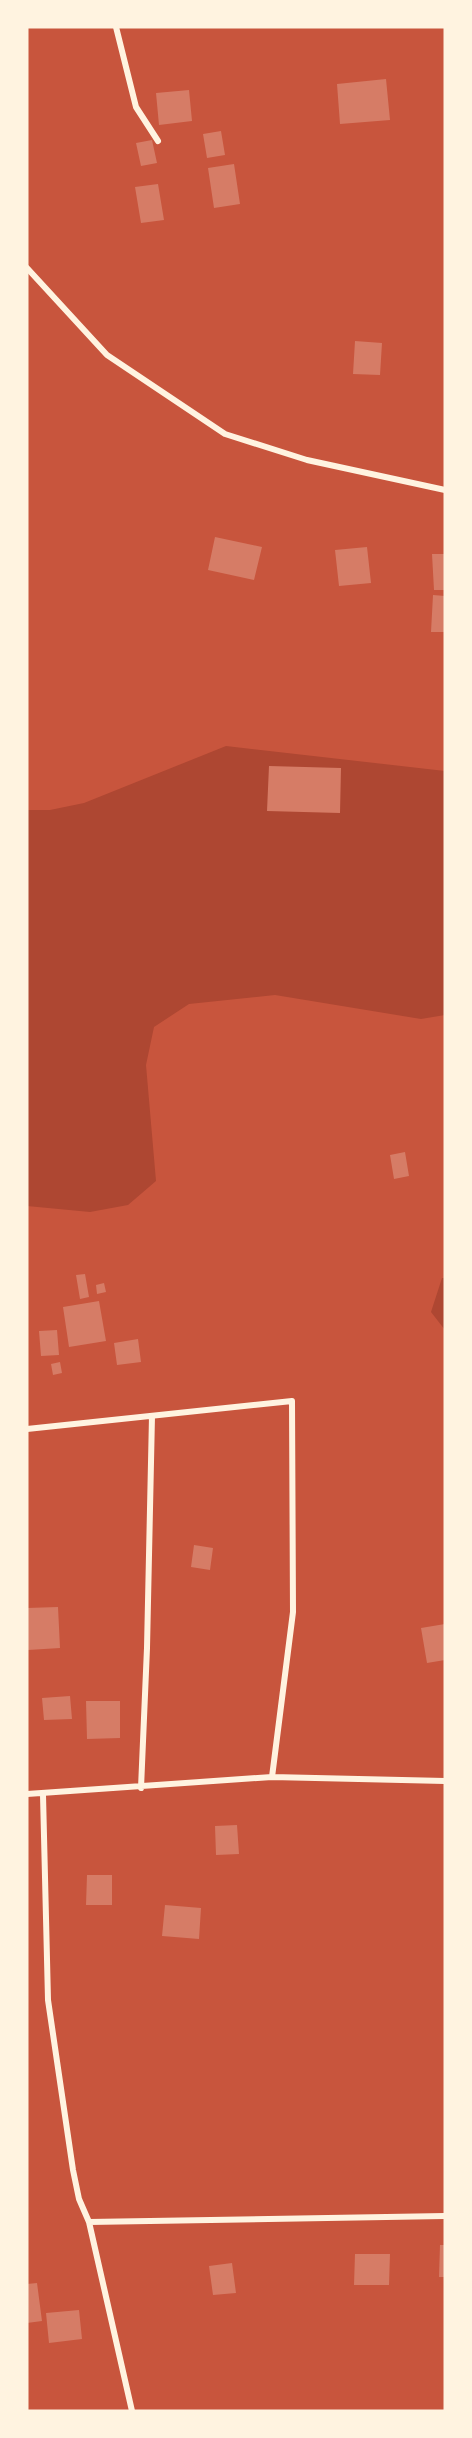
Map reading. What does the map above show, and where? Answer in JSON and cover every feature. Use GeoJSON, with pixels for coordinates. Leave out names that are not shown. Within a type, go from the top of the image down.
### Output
{"type":"FeatureCollection","features":[{"type":"Feature","properties":{"kind":"street"},"geometry":{"type":"LineString","coordinates":[[117,27],[136,107],[158,141]]}},
{"type":"Feature","properties":{"kind":"street"},"geometry":{"type":"LineString","coordinates":[[27,268],[107,355],[225,434],[307,460],[445,490]]}},
{"type":"Feature","properties":{"kind":"street"},"geometry":{"type":"LineString","coordinates":[[27,1429],[292,1401],[293,1612],[272,1777]]}},
{"type":"Feature","properties":{"kind":"street"},"geometry":{"type":"LineString","coordinates":[[141,1788],[147,1648],[152,1416]]}},
{"type":"Feature","properties":{"kind":"street"},"geometry":{"type":"LineString","coordinates":[[27,1794],[43,1795],[272,1777],[445,1781]]}},
{"type":"Feature","properties":{"kind":"street"},"geometry":{"type":"LineString","coordinates":[[43,1795],[48,2000],[73,2170],[79,2199],[89,2222],[132,2411]]}},
{"type":"Feature","properties":{"kind":"street"},"geometry":{"type":"LineString","coordinates":[[89,2222],[445,2216]]}},
{"type":"Feature","properties":{"kind":"shaded area"},"geometry":{"type":"Polygon","coordinates":[[[226,746],[445,771],[445,1015],[421,1019],[275,995],[189,1004],[154,1027],[146,1065],[156,1181],[128,1205],[90,1212],[27,1206],[27,810],[50,810],[84,803],[226,746]]]}},
{"type":"Feature","properties":{"kind":"shaded area"},"geometry":{"type":"Polygon","coordinates":[[[442,1278],[445,1278],[445,1330],[431,1312],[442,1278]]]}},
{"type":"Feature","properties":{"kind":"building"},"geometry":{"type":"Polygon","coordinates":[[[386,79],[390,120],[340,124],[337,84],[386,79]]]}},
{"type":"Feature","properties":{"kind":"building"},"geometry":{"type":"Polygon","coordinates":[[[189,90],[192,121],[159,125],[156,93],[189,90]]]}},
{"type":"Feature","properties":{"kind":"building"},"geometry":{"type":"Polygon","coordinates":[[[221,131],[225,155],[207,158],[203,134],[221,131]]]}},
{"type":"Feature","properties":{"kind":"building"},"geometry":{"type":"Polygon","coordinates":[[[152,140],[157,163],[141,166],[136,143],[152,140]]]}},
{"type":"Feature","properties":{"kind":"building"},"geometry":{"type":"Polygon","coordinates":[[[234,164],[240,204],[214,208],[208,168],[234,164]]]}},
{"type":"Feature","properties":{"kind":"building"},"geometry":{"type":"Polygon","coordinates":[[[158,184],[164,220],[141,223],[135,187],[158,184]]]}},
{"type":"Feature","properties":{"kind":"building"},"geometry":{"type":"Polygon","coordinates":[[[355,341],[382,343],[380,375],[353,374],[355,341]]]}},
{"type":"Feature","properties":{"kind":"building"},"geometry":{"type":"Polygon","coordinates":[[[215,537],[262,547],[254,580],[208,570],[215,537]]]}},
{"type":"Feature","properties":{"kind":"building"},"geometry":{"type":"Polygon","coordinates":[[[367,547],[371,583],[339,586],[335,550],[367,547]]]}},
{"type":"Feature","properties":{"kind":"building"},"geometry":{"type":"Polygon","coordinates":[[[432,554],[445,554],[445,590],[434,590],[432,554]]]}},
{"type":"Feature","properties":{"kind":"building"},"geometry":{"type":"Polygon","coordinates":[[[433,595],[445,596],[445,632],[431,632],[433,595]]]}},
{"type":"Feature","properties":{"kind":"building"},"geometry":{"type":"Polygon","coordinates":[[[269,766],[341,768],[340,813],[267,811],[269,766]]]}},
{"type":"Feature","properties":{"kind":"building"},"geometry":{"type":"Polygon","coordinates":[[[405,1152],[409,1176],[394,1179],[390,1155],[405,1152]]]}},
{"type":"Feature","properties":{"kind":"building"},"geometry":{"type":"Polygon","coordinates":[[[85,1274],[89,1297],[80,1299],[76,1275],[85,1274]]]}},
{"type":"Feature","properties":{"kind":"building"},"geometry":{"type":"Polygon","coordinates":[[[104,1283],[106,1292],[97,1294],[96,1285],[104,1283]]]}},
{"type":"Feature","properties":{"kind":"building"},"geometry":{"type":"Polygon","coordinates":[[[99,1301],[106,1341],[69,1347],[63,1307],[99,1301]]]}},
{"type":"Feature","properties":{"kind":"building"},"geometry":{"type":"Polygon","coordinates":[[[57,1330],[59,1355],[41,1356],[39,1331],[57,1330]]]}},
{"type":"Feature","properties":{"kind":"building"},"geometry":{"type":"Polygon","coordinates":[[[138,1339],[141,1362],[117,1365],[114,1343],[138,1339]]]}},
{"type":"Feature","properties":{"kind":"building"},"geometry":{"type":"Polygon","coordinates":[[[60,1362],[62,1373],[53,1375],[51,1364],[60,1362]]]}},
{"type":"Feature","properties":{"kind":"building"},"geometry":{"type":"Polygon","coordinates":[[[194,1545],[213,1548],[210,1570],[191,1567],[194,1545]]]}},
{"type":"Feature","properties":{"kind":"building"},"geometry":{"type":"Polygon","coordinates":[[[58,1607],[60,1648],[28,1650],[27,1608],[58,1607]]]}},
{"type":"Feature","properties":{"kind":"building"},"geometry":{"type":"Polygon","coordinates":[[[445,1624],[445,1660],[427,1663],[421,1628],[445,1624]]]}},
{"type":"Feature","properties":{"kind":"building"},"geometry":{"type":"Polygon","coordinates":[[[70,1696],[72,1719],[44,1720],[42,1698],[70,1696]]]}},
{"type":"Feature","properties":{"kind":"building"},"geometry":{"type":"Polygon","coordinates":[[[86,1701],[120,1701],[120,1738],[87,1739],[86,1701]]]}},
{"type":"Feature","properties":{"kind":"building"},"geometry":{"type":"Polygon","coordinates":[[[237,1825],[239,1854],[216,1855],[215,1826],[237,1825]]]}},
{"type":"Feature","properties":{"kind":"building"},"geometry":{"type":"Polygon","coordinates":[[[87,1875],[112,1875],[112,1905],[86,1905],[87,1875]]]}},
{"type":"Feature","properties":{"kind":"building"},"geometry":{"type":"Polygon","coordinates":[[[165,1905],[201,1908],[199,1939],[162,1936],[165,1905]]]}},
{"type":"Feature","properties":{"kind":"building"},"geometry":{"type":"Polygon","coordinates":[[[440,2245],[445,2245],[445,2277],[439,2277],[440,2245]]]}},
{"type":"Feature","properties":{"kind":"building"},"geometry":{"type":"Polygon","coordinates":[[[355,2254],[390,2254],[389,2285],[354,2285],[355,2254]]]}},
{"type":"Feature","properties":{"kind":"building"},"geometry":{"type":"Polygon","coordinates":[[[232,2263],[236,2293],[213,2295],[209,2266],[232,2263]]]}},
{"type":"Feature","properties":{"kind":"building"},"geometry":{"type":"Polygon","coordinates":[[[37,2283],[42,2321],[27,2323],[27,2284],[37,2283]]]}},
{"type":"Feature","properties":{"kind":"building"},"geometry":{"type":"Polygon","coordinates":[[[79,2310],[82,2339],[49,2343],[46,2313],[79,2310]]]}}]}
